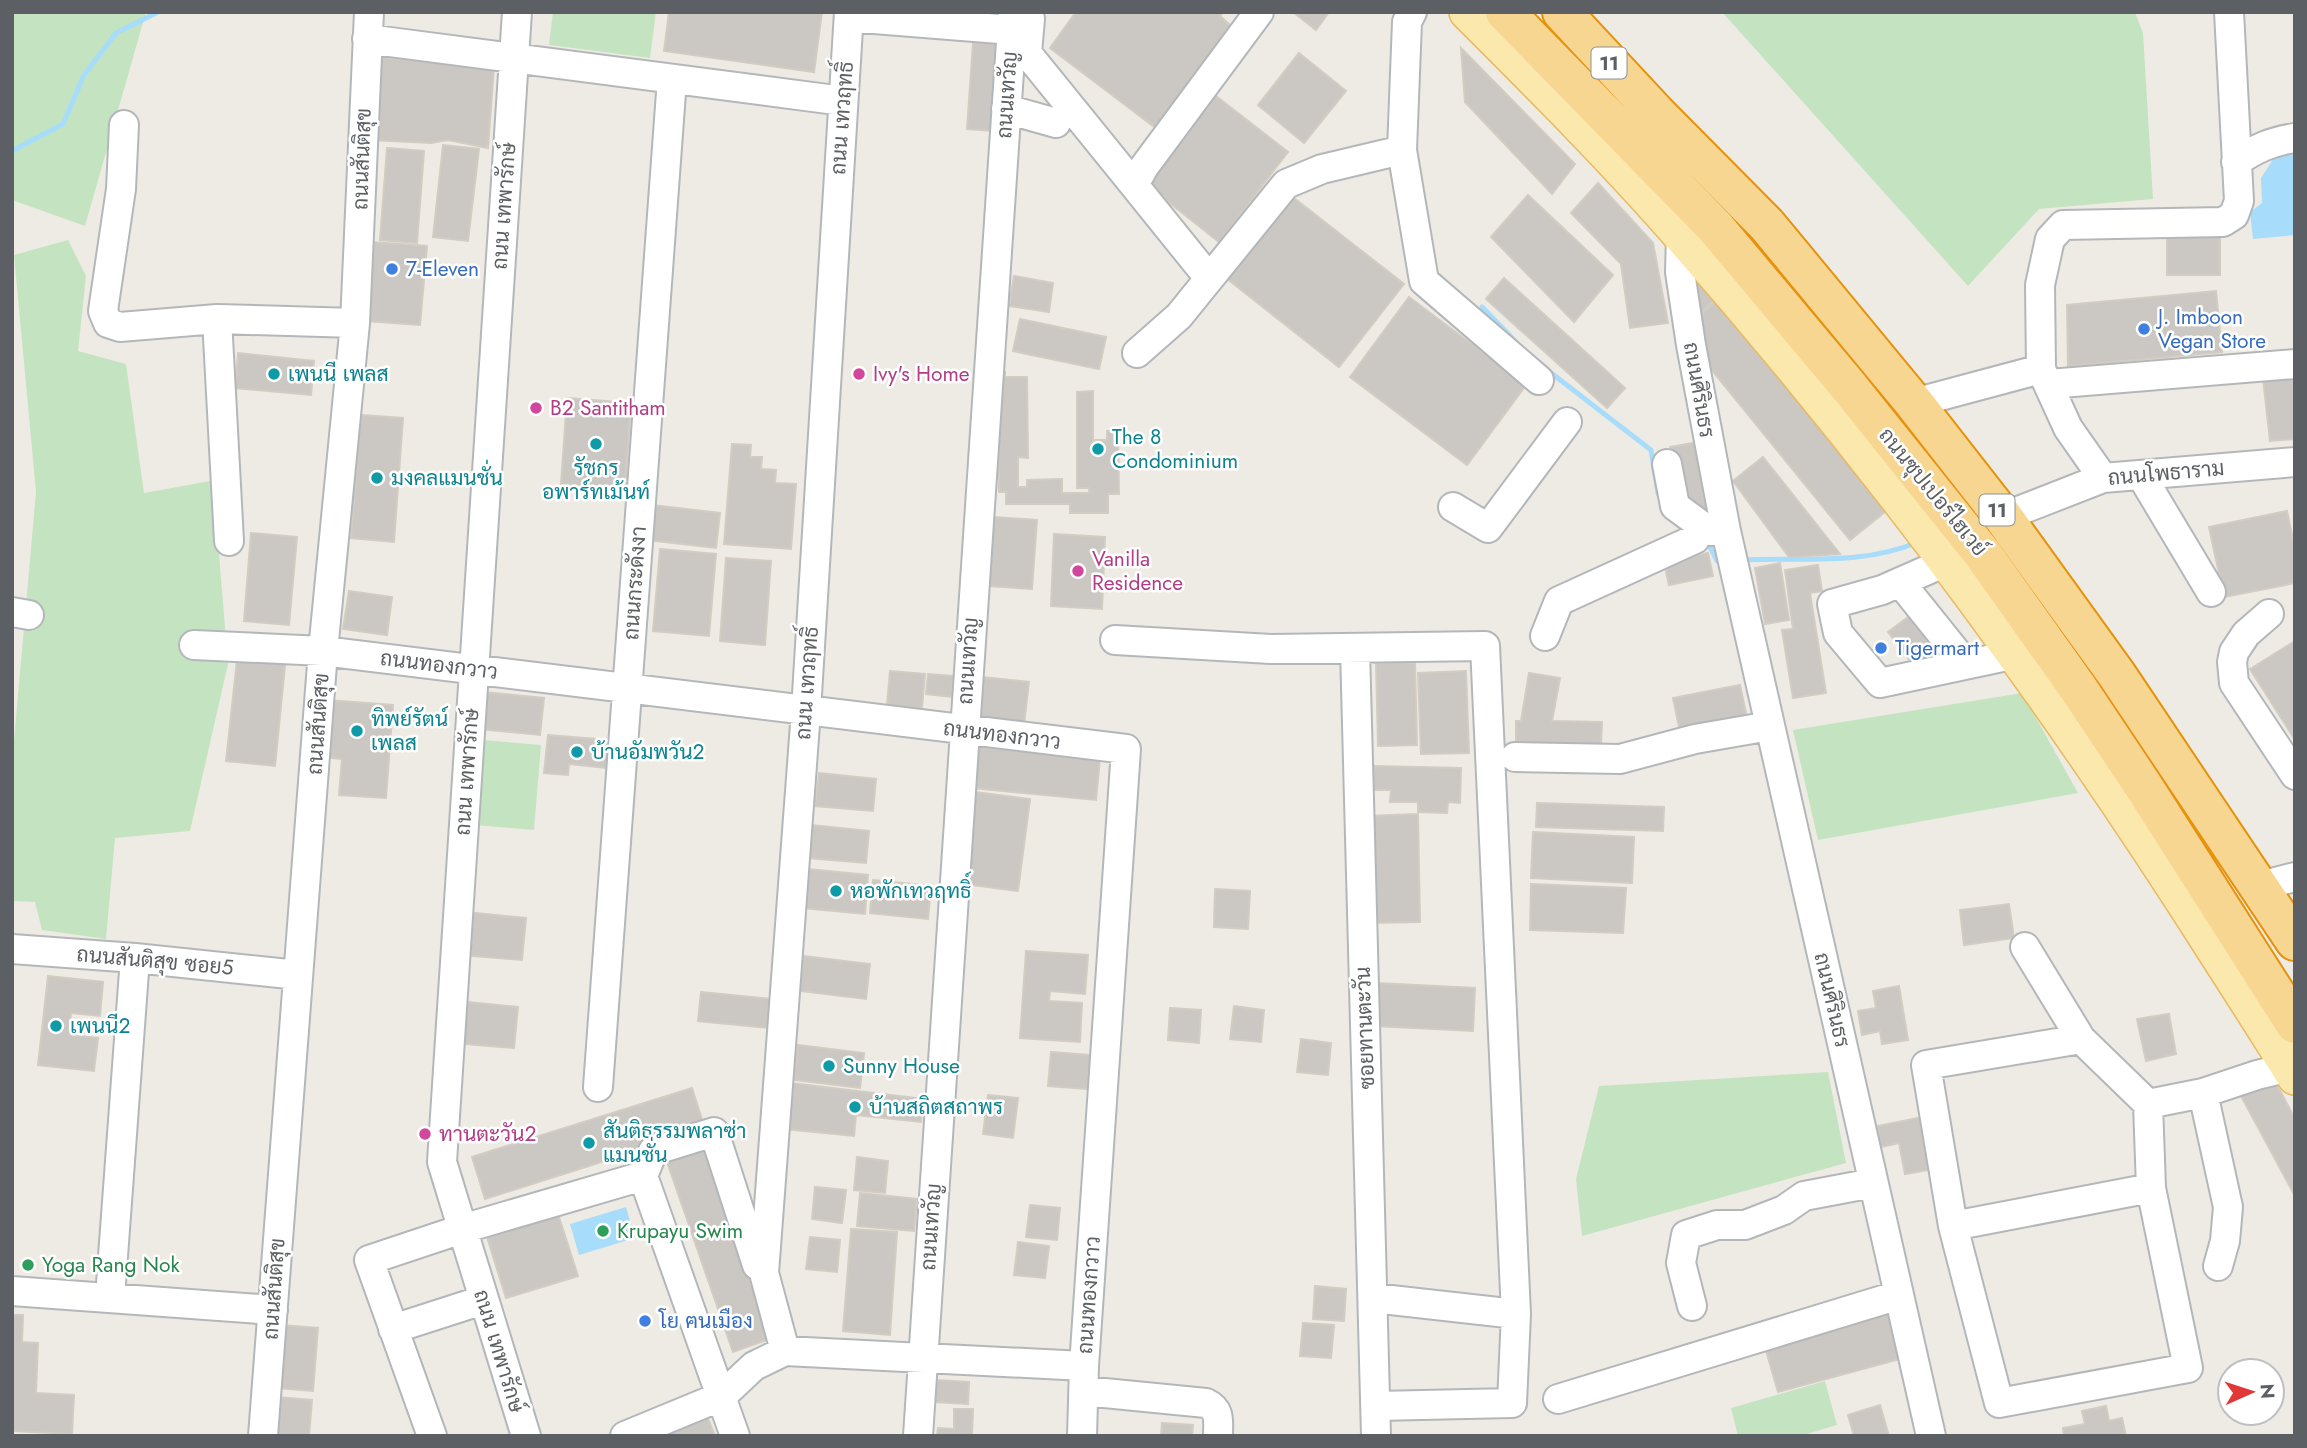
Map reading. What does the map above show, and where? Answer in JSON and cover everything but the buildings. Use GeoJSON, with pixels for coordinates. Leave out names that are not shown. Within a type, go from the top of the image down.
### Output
{"type":"FeatureCollection","features":[{"type":"Feature","properties":{"kind":"highway","name":"ถนนซุปเปอร์ไฮเวย์"},"geometry":{"type":"LineString","coordinates":[[1505,12],[1715,227],[1850,388],[1982,553],[2144,787],[2295,1024]]}},
{"type":"Feature","properties":{"kind":"highway","name":"ถนนซุปเปอร์ไฮเวย์"},"geometry":{"type":"LineString","coordinates":[[1572,19],[1656,113],[1767,225],[1914,403],[2003,517],[2117,675],[2277,882],[2293,936]]}},
{"type":"Feature","properties":{"kind":"highway"},"geometry":{"type":"LineString","coordinates":[[2144,787],[2155,857]]}},
{"type":"Feature","properties":{"kind":"main road"},"geometry":{"type":"LineString","coordinates":[[1467,12],[1605,153],[1681,235],[1771,340],[2016,654],[2155,857],[2292,1072]]}},
{"type":"Feature","properties":{"kind":"street","name":"ถนน เทพารักษ์"},"geometry":{"type":"LineString","coordinates":[[517,12],[442,1162],[526,1436]]}},
{"type":"Feature","properties":{"kind":"street"},"geometry":{"type":"LineString","coordinates":[[1134,185],[1144,167],[1259,12]]}},
{"type":"Feature","properties":{"kind":"street"},"geometry":{"type":"LineString","coordinates":[[1412,12],[1408,22],[1402,150],[1424,281],[1539,380]]}},
{"type":"Feature","properties":{"kind":"street"},"geometry":{"type":"LineString","coordinates":[[2103,478],[2067,428],[2045,377],[2040,285],[2050,239],[2063,225],[2223,222],[2234,215],[2239,201],[2229,12]]}},
{"type":"Feature","properties":{"kind":"street"},"geometry":{"type":"LineString","coordinates":[[849,15],[1018,18],[1027,53],[1209,278]]}},
{"type":"Feature","properties":{"kind":"street","name":"ถนน เทวฤทธิ์"},"geometry":{"type":"LineString","coordinates":[[785,1352],[764,1273],[806,711],[849,15]]}},
{"type":"Feature","properties":{"kind":"street","name":"ถนนเทวัญ"},"geometry":{"type":"LineString","coordinates":[[918,1436],[1006,109],[1018,18]]}},
{"type":"Feature","properties":{"kind":"street"},"geometry":{"type":"LineString","coordinates":[[368,25],[514,59],[843,101]]}},
{"type":"Feature","properties":{"kind":"street","name":"ถนนสันติสุข"},"geometry":{"type":"LineString","coordinates":[[263,1436],[323,651],[355,323],[368,25]]}},
{"type":"Feature","properties":{"kind":"street","name":"ถนนกระดังงา"},"geometry":{"type":"LineString","coordinates":[[598,1087],[672,79]]}},
{"type":"Feature","properties":{"kind":"street"},"geometry":{"type":"LineString","coordinates":[[1006,109],[1056,123]]}},
{"type":"Feature","properties":{"kind":"street"},"geometry":{"type":"LineString","coordinates":[[124,125],[121,189],[103,311],[108,323],[120,327],[217,319],[355,323]]}},
{"type":"Feature","properties":{"kind":"street"},"geometry":{"type":"LineString","coordinates":[[2236,162],[2258,147],[2295,138]]}},
{"type":"Feature","properties":{"kind":"street"},"geometry":{"type":"LineString","coordinates":[[1137,353],[1179,316],[1286,184],[1322,169],[1402,150]]}},
{"type":"Feature","properties":{"kind":"street","name":"ถนนศิรินธร"},"geometry":{"type":"LineString","coordinates":[[1681,235],[1680,272],[1687,321],[1729,546],[1931,1436]]}},
{"type":"Feature","properties":{"kind":"street"},"geometry":{"type":"LineString","coordinates":[[217,319],[229,541]]}},
{"type":"Feature","properties":{"kind":"street"},"geometry":{"type":"LineString","coordinates":[[1914,403],[2045,377],[2295,364]]}},
{"type":"Feature","properties":{"kind":"street"},"geometry":{"type":"LineString","coordinates":[[1453,507],[1488,528],[1567,422]]}},
{"type":"Feature","properties":{"kind":"street","name":"ถนนโพธาราม"},"geometry":{"type":"LineString","coordinates":[[2003,517],[2103,478],[2295,462]]}},
{"type":"Feature","properties":{"kind":"street"},"geometry":{"type":"LineString","coordinates":[[1667,464],[1675,506],[1729,546]]}},
{"type":"Feature","properties":{"kind":"street"},"geometry":{"type":"LineString","coordinates":[[2141,475],[2211,592]]}},
{"type":"Feature","properties":{"kind":"street"},"geometry":{"type":"LineString","coordinates":[[1545,636],[1559,601],[1695,539]]}},
{"type":"Feature","properties":{"kind":"street"},"geometry":{"type":"LineString","coordinates":[[1945,563],[1882,590],[1832,604],[1838,633],[1880,683],[2016,654]]}},
{"type":"Feature","properties":{"kind":"street"},"geometry":{"type":"LineString","coordinates":[[1900,582],[1965,663]]}},
{"type":"Feature","properties":{"kind":"street"},"geometry":{"type":"LineString","coordinates":[[2269,614],[2246,634],[2234,652],[2234,683],[2295,775]]}},
{"type":"Feature","properties":{"kind":"street"},"geometry":{"type":"LineString","coordinates":[[1115,640],[1271,649],[1485,646],[1516,1314],[1513,1403],[1377,1406]]}},
{"type":"Feature","properties":{"kind":"street","name":"ถนนทองกวาว"},"geometry":{"type":"LineString","coordinates":[[194,645],[323,651],[1126,749],[1082,1436]]}},
{"type":"Feature","properties":{"kind":"street","name":"ซอยทานตะวัน"},"geometry":{"type":"LineString","coordinates":[[1355,649],[1377,1436]]}},
{"type":"Feature","properties":{"kind":"street"},"geometry":{"type":"LineString","coordinates":[[1515,757],[1620,759],[1695,740],[1770,726]]}},
{"type":"Feature","properties":{"kind":"street"},"geometry":{"type":"LineString","coordinates":[[2025,947],[2081,1039],[2148,1104],[2151,1188],[2188,1368],[1999,1402],[1952,1226],[1926,1065],[2081,1039]]}},
{"type":"Feature","properties":{"kind":"street","name":"ถนนสันติสุข ซอย5"},"geometry":{"type":"LineString","coordinates":[[12,949],[135,958],[298,975]]}},
{"type":"Feature","properties":{"kind":"street"},"geometry":{"type":"LineString","coordinates":[[110,1297],[135,958]]}},
{"type":"Feature","properties":{"kind":"street"},"geometry":{"type":"LineString","coordinates":[[2148,1104],[2203,1093],[2257,1075],[2292,1072]]}},
{"type":"Feature","properties":{"kind":"street"},"geometry":{"type":"LineString","coordinates":[[2203,1093],[2228,1207],[2225,1241],[2218,1266]]}},
{"type":"Feature","properties":{"kind":"street"},"geometry":{"type":"LineString","coordinates":[[735,1436],[643,1176],[653,1151],[714,1132],[757,1265]]}},
{"type":"Feature","properties":{"kind":"street"},"geometry":{"type":"LineString","coordinates":[[432,1436],[369,1260],[462,1229],[643,1176]]}},
{"type":"Feature","properties":{"kind":"street"},"geometry":{"type":"LineString","coordinates":[[1692,1306],[1681,1263],[1686,1235],[1717,1226],[1745,1225],[1784,1210],[1804,1196],[1873,1183]]}},
{"type":"Feature","properties":{"kind":"street"},"geometry":{"type":"LineString","coordinates":[[1952,1226],[2151,1188]]}},
{"type":"Feature","properties":{"kind":"street"},"geometry":{"type":"LineString","coordinates":[[12,1291],[273,1310]]}},
{"type":"Feature","properties":{"kind":"street"},"geometry":{"type":"LineString","coordinates":[[1558,1399],[1899,1295]]}},
{"type":"Feature","properties":{"kind":"street"},"geometry":{"type":"LineString","coordinates":[[1373,1298],[1516,1314]]}},
{"type":"Feature","properties":{"kind":"street"},"geometry":{"type":"LineString","coordinates":[[393,1329],[483,1300]]}},
{"type":"Feature","properties":{"kind":"street"},"geometry":{"type":"LineString","coordinates":[[625,1436],[722,1396],[754,1366],[785,1352],[923,1358],[1084,1379],[1206,1403],[1215,1407],[1218,1413],[1218,1436]]}},
{"type":"Feature","properties":{"kind":"green space"},"geometry":{"type":"Polygon","coordinates":[[[12,12],[146,12],[85,226],[12,200],[12,12]]]}},
{"type":"Feature","properties":{"kind":"green space"},"geometry":{"type":"Polygon","coordinates":[[[553,12],[656,12],[650,58],[549,45],[553,12]]]}},
{"type":"Feature","properties":{"kind":"green space"},"geometry":{"type":"Polygon","coordinates":[[[1722,12],[2135,12],[2143,33],[2153,199],[2039,209],[1968,286],[1722,12]]]}},
{"type":"Feature","properties":{"kind":"green space"},"geometry":{"type":"Polygon","coordinates":[[[68,240],[86,276],[78,351],[126,364],[144,493],[210,481],[216,517],[228,664],[190,831],[115,838],[106,939],[42,930],[35,902],[12,901],[12,763],[36,492],[14,255],[68,240]]]}},
{"type":"Feature","properties":{"kind":"green space"},"geometry":{"type":"Polygon","coordinates":[[[2022,693],[2078,793],[1818,840],[1793,730],[2022,693]]]}},
{"type":"Feature","properties":{"kind":"green space"},"geometry":{"type":"Polygon","coordinates":[[[483,740],[541,745],[534,830],[475,825],[483,740]]]}},
{"type":"Feature","properties":{"kind":"green space"},"geometry":{"type":"Polygon","coordinates":[[[1828,1072],[1846,1163],[1582,1236],[1576,1179],[1599,1086],[1828,1072]]]}},
{"type":"Feature","properties":{"kind":"green space"},"geometry":{"type":"Polygon","coordinates":[[[1825,1381],[1837,1425],[1800,1436],[1738,1436],[1731,1408],[1825,1381]]]}},
{"type":"Feature","properties":{"kind":"water"},"geometry":{"type":"Polygon","coordinates":[[[2295,149],[2295,235],[2253,239],[2250,212],[2262,203],[2261,178],[2279,150],[2295,149]]]}},
{"type":"Feature","properties":{"kind":"water","name":"Krupayu Swim"},"geometry":{"type":"Polygon","coordinates":[[[626,1207],[635,1238],[579,1255],[570,1224],[626,1207]]]}},
{"type":"Feature","properties":{"kind":"waterway"},"geometry":{"type":"LineString","coordinates":[[12,151],[63,124],[84,75],[116,33],[158,12]]}},
{"type":"Feature","properties":{"kind":"waterway"},"geometry":{"type":"LineString","coordinates":[[1482,307],[1520,346]]}},
{"type":"Feature","properties":{"kind":"waterway"},"geometry":{"type":"LineString","coordinates":[[1546,369],[1651,450],[1661,498]]}},
{"type":"Feature","properties":{"kind":"waterway"},"geometry":{"type":"LineString","coordinates":[[1706,539],[1717,561],[1724,561]]}},
{"type":"Feature","properties":{"kind":"waterway"},"geometry":{"type":"LineString","coordinates":[[1741,560],[1831,559],[1875,555],[1918,542]]}},
{"type":"Feature","properties":{"kind":"place","name":"7-Eleven"},"geometry":{"type":"Point","coordinates":[392,269]}},
{"type":"Feature","properties":{"kind":"place","name":"J. Imboon Vegan Store"},"geometry":{"type":"Point","coordinates":[2144,329]}},
{"type":"Feature","properties":{"kind":"place","name":"เพนนี เพลส"},"geometry":{"type":"Point","coordinates":[274,374]}},
{"type":"Feature","properties":{"kind":"place","name":"Ivy's Home"},"geometry":{"type":"Point","coordinates":[859,374]}},
{"type":"Feature","properties":{"kind":"place","name":"B2 Santitham"},"geometry":{"type":"Point","coordinates":[536,408]}},
{"type":"Feature","properties":{"kind":"place","name":"รัชกร อพาร์ทเม้นท์"},"geometry":{"type":"Point","coordinates":[596,444]}},
{"type":"Feature","properties":{"kind":"place","name":"The 8 Condominium"},"geometry":{"type":"Point","coordinates":[1098,449]}},
{"type":"Feature","properties":{"kind":"place","name":"มงคลแมนชั่น"},"geometry":{"type":"Point","coordinates":[377,478]}},
{"type":"Feature","properties":{"kind":"place","name":"Vanilla Residence"},"geometry":{"type":"Point","coordinates":[1078,571]}},
{"type":"Feature","properties":{"kind":"place","name":"Tigermart"},"geometry":{"type":"Point","coordinates":[1881,648]}},
{"type":"Feature","properties":{"kind":"place","name":"ทิพย์รัตน์ เพลส"},"geometry":{"type":"Point","coordinates":[357,731]}},
{"type":"Feature","properties":{"kind":"place","name":"บ้านอัมพวัน2"},"geometry":{"type":"Point","coordinates":[577,752]}},
{"type":"Feature","properties":{"kind":"place","name":"หอพักเทวฤทธิ์"},"geometry":{"type":"Point","coordinates":[836,891]}},
{"type":"Feature","properties":{"kind":"place","name":"เพนนี2"},"geometry":{"type":"Point","coordinates":[56,1026]}},
{"type":"Feature","properties":{"kind":"place","name":"Sunny House"},"geometry":{"type":"Point","coordinates":[829,1066]}},
{"type":"Feature","properties":{"kind":"place","name":"บ้านสถิตสถาพร"},"geometry":{"type":"Point","coordinates":[855,1107]}},
{"type":"Feature","properties":{"kind":"place","name":"ทานตะวัน2"},"geometry":{"type":"Point","coordinates":[425,1134]}},
{"type":"Feature","properties":{"kind":"place","name":"สันติธรรมพลาซ่า แมนชั่น"},"geometry":{"type":"Point","coordinates":[589,1143]}},
{"type":"Feature","properties":{"kind":"place","name":"Krupayu Swim"},"geometry":{"type":"Point","coordinates":[603,1231]}},
{"type":"Feature","properties":{"kind":"place","name":"Yoga Rang Nok"},"geometry":{"type":"Point","coordinates":[28,1265]}},
{"type":"Feature","properties":{"kind":"place","name":"โย ฅนเมือง"},"geometry":{"type":"Point","coordinates":[645,1321]}}]}
